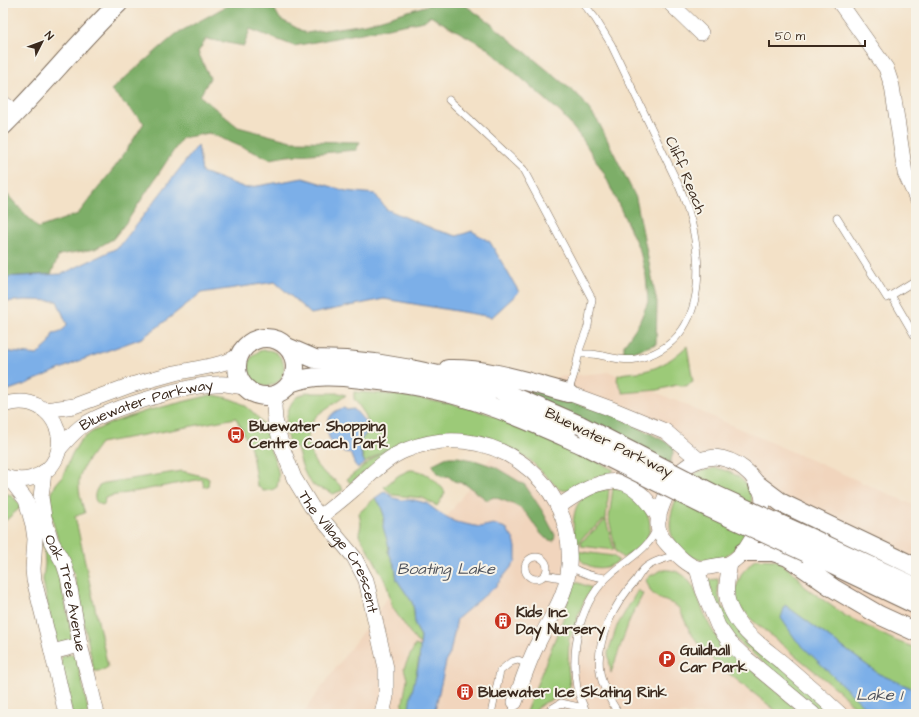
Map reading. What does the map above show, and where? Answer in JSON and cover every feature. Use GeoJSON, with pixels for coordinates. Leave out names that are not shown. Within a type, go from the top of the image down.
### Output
{"type":"FeatureCollection","features":[{"type":"Feature","properties":{"kind":"street"},"geometry":{"type":"LineString","coordinates":[[3,126],[10,108],[119,3]]}},
{"type":"Feature","properties":{"kind":"street"},"geometry":{"type":"LineString","coordinates":[[670,3],[701,33]]}},
{"type":"Feature","properties":{"kind":"street"},"geometry":{"type":"LineString","coordinates":[[840,3],[886,68],[892,86],[905,173],[916,197]]}},
{"type":"Feature","properties":{"kind":"street"},"geometry":{"type":"LineString","coordinates":[[264,338],[276,340],[287,347],[291,353],[295,366],[290,383],[283,391],[276,395],[259,396],[251,393],[244,388],[238,376],[237,362],[239,356],[246,345],[252,342],[264,338]]}},
{"type":"Feature","properties":{"kind":"street","name":"Bluewater Parkway"},"geometry":{"type":"LineString","coordinates":[[287,347],[315,359],[346,360],[411,369],[499,390],[580,426],[716,495],[916,605]]}},
{"type":"Feature","properties":{"kind":"street","name":"Bluewater Parkway"},"geometry":{"type":"LineString","coordinates":[[45,410],[74,406],[138,383],[175,373],[208,367],[226,362],[239,356]]}},
{"type":"Feature","properties":{"kind":"street"},"geometry":{"type":"LineString","coordinates":[[411,369],[465,369],[514,378],[568,393],[665,431],[699,460]]}},
{"type":"Feature","properties":{"kind":"street","name":"Bluewater Parkway"},"geometry":{"type":"LineString","coordinates":[[290,383],[311,377],[337,376],[374,380],[427,389],[481,403],[528,421],[583,445],[709,508],[916,586]]}},
{"type":"Feature","properties":{"kind":"street","name":"Bluewater Parkway"},"geometry":{"type":"LineString","coordinates":[[44,472],[53,462],[59,449],[80,427],[101,416],[156,397],[202,387],[226,384],[244,388]]}},
{"type":"Feature","properties":{"kind":"street","name":"The Village Crescent"},"geometry":{"type":"LineString","coordinates":[[276,395],[274,406],[275,420],[285,457],[299,488],[320,517],[354,557],[360,567],[368,587],[386,668],[386,697],[382,714]]}},
{"type":"Feature","properties":{"kind":"street"},"geometry":{"type":"LineString","coordinates":[[3,405],[13,402],[24,402],[34,404],[45,410],[53,418],[58,428],[60,439],[59,449]]}},
{"type":"Feature","properties":{"kind":"street"},"geometry":{"type":"LineString","coordinates":[[320,517],[392,458],[414,447],[443,440],[480,443],[495,448],[511,456],[537,476],[548,490],[558,507],[567,530],[569,550],[568,572],[562,597],[528,664],[513,708]]}},
{"type":"Feature","properties":{"kind":"street"},"geometry":{"type":"LineString","coordinates":[[658,522],[661,508],[675,477],[684,468],[699,460],[715,457],[735,463],[744,469],[758,486],[782,503],[916,567]]}},
{"type":"Feature","properties":{"kind":"street"},"geometry":{"type":"LineString","coordinates":[[6,478],[28,479],[37,477],[44,472]]}},
{"type":"Feature","properties":{"kind":"street","name":"Oak Tree Avenue"},"geometry":{"type":"LineString","coordinates":[[44,472],[41,497],[44,517],[51,541],[64,564],[68,577],[80,645],[97,714]]}},
{"type":"Feature","properties":{"kind":"street","name":"Oak Tree Avenue"},"geometry":{"type":"LineString","coordinates":[[6,478],[26,500],[33,525],[35,539],[33,569],[34,580],[66,714]]}},
{"type":"Feature","properties":{"kind":"street"},"geometry":{"type":"LineString","coordinates":[[558,507],[593,485],[605,482],[618,482],[628,485],[638,490],[649,502],[658,522],[662,537],[677,555],[697,568],[711,567],[736,557],[773,552],[788,557],[839,592],[879,615],[916,632]]}},
{"type":"Feature","properties":{"kind":"street"},"geometry":{"type":"LineString","coordinates":[[758,486],[762,496],[762,512],[752,540],[736,557],[726,586],[729,604],[738,623],[752,638],[818,693],[840,714]]}},
{"type":"Feature","properties":{"kind":"street"},"geometry":{"type":"LineString","coordinates":[[697,568],[703,590],[718,626],[730,643],[812,714]]}},
{"type":"Feature","properties":{"kind":"street"},"geometry":{"type":"LineString","coordinates":[[52,652],[80,645]]}},
{"type":"Feature","properties":{"kind":"lane","name":"Cliff Reach"},"geometry":{"type":"LineString","coordinates":[[579,354],[591,354],[629,360],[650,354],[668,345],[681,332],[691,314],[695,298],[697,267],[693,227],[686,201],[667,158],[611,44],[595,18],[583,3]]}},
{"type":"Feature","properties":{"kind":"lane"},"geometry":{"type":"LineString","coordinates":[[449,100],[523,169],[592,299],[588,326],[580,348],[568,393]]}},
{"type":"Feature","properties":{"kind":"lane"},"geometry":{"type":"LineString","coordinates":[[837,218],[887,298],[916,280]]}},
{"type":"Feature","properties":{"kind":"lane"},"geometry":{"type":"LineString","coordinates":[[891,295],[916,338]]}},
{"type":"Feature","properties":{"kind":"lane"},"geometry":{"type":"LineString","coordinates":[[587,714],[578,690],[575,667],[577,640],[584,613],[593,596],[606,578],[648,544],[653,538],[658,522]]}},
{"type":"Feature","properties":{"kind":"lane"},"geometry":{"type":"LineString","coordinates":[[619,714],[604,686],[600,672],[600,657],[606,627],[620,599],[642,571],[653,563],[677,555]]}},
{"type":"Feature","properties":{"kind":"lane"},"geometry":{"type":"LineString","coordinates":[[545,575],[580,572],[594,577],[606,578]]}},
{"type":"Feature","properties":{"kind":"lane"},"geometry":{"type":"LineString","coordinates":[[491,714],[500,671],[511,662],[518,660],[528,664]]}},
{"type":"Feature","properties":{"kind":"lane"},"geometry":{"type":"LineString","coordinates":[[543,714],[561,703],[579,706],[587,714]]}},
{"type":"Feature","properties":{"kind":"shaded area"},"geometry":{"type":"Polygon","coordinates":[[[610,372],[916,506],[916,714],[302,714],[549,378],[610,372]]]}},
{"type":"Feature","properties":{"kind":"green space"},"geometry":{"type":"Polygon","coordinates":[[[232,3],[271,3],[280,19],[306,33],[365,24],[435,3],[462,3],[490,23],[580,97],[599,123],[636,198],[657,303],[656,344],[624,355],[624,345],[639,323],[648,302],[646,276],[640,251],[604,173],[583,140],[561,113],[486,47],[430,16],[424,21],[294,46],[250,29],[244,46],[206,39],[198,52],[210,78],[200,96],[238,127],[291,141],[360,142],[356,150],[287,156],[270,159],[209,133],[182,138],[128,220],[113,239],[95,249],[59,255],[51,274],[3,277],[3,190],[38,228],[78,214],[118,163],[144,123],[111,90],[176,34],[232,3]]]}},
{"type":"Feature","properties":{"kind":"green space"},"geometry":{"type":"Polygon","coordinates":[[[687,346],[693,382],[686,386],[676,385],[658,390],[623,393],[617,380],[618,375],[650,370],[662,365],[687,346]]]}},
{"type":"Feature","properties":{"kind":"green space"},"geometry":{"type":"Polygon","coordinates":[[[269,350],[279,355],[283,361],[283,375],[279,381],[273,385],[263,386],[253,381],[249,375],[248,365],[253,355],[259,351],[269,350]]]}},
{"type":"Feature","properties":{"kind":"green space"},"geometry":{"type":"Polygon","coordinates":[[[502,380],[616,415],[675,447],[670,463],[500,383],[502,380]]]}},
{"type":"Feature","properties":{"kind":"green space"},"geometry":{"type":"Polygon","coordinates":[[[309,392],[340,393],[346,395],[318,414],[313,420],[308,435],[312,457],[315,463],[322,471],[338,483],[343,490],[333,494],[312,484],[306,475],[297,448],[290,446],[288,440],[286,419],[290,406],[293,400],[298,396],[309,392]]]}},
{"type":"Feature","properties":{"kind":"green space"},"geometry":{"type":"Polygon","coordinates":[[[354,392],[423,398],[473,409],[537,432],[614,470],[609,475],[600,476],[574,488],[563,490],[559,489],[531,461],[496,441],[464,434],[430,435],[401,445],[350,483],[347,479],[386,449],[365,463],[359,443],[367,433],[368,424],[365,414],[354,399],[354,392]]]}},
{"type":"Feature","properties":{"kind":"green space"},"geometry":{"type":"Polygon","coordinates":[[[211,395],[228,398],[248,408],[269,433],[272,443],[270,449],[278,472],[277,487],[272,490],[263,491],[257,485],[251,448],[236,418],[100,443],[87,461],[80,475],[79,491],[85,513],[75,516],[108,667],[101,671],[94,671],[74,573],[60,546],[54,526],[50,508],[51,495],[56,484],[63,476],[72,454],[80,441],[92,432],[111,423],[146,411],[211,395]]]}},
{"type":"Feature","properties":{"kind":"green space"},"geometry":{"type":"Polygon","coordinates":[[[447,457],[458,457],[495,467],[525,485],[543,512],[555,535],[554,541],[548,540],[544,537],[529,516],[517,506],[494,497],[487,500],[465,484],[454,481],[448,476],[442,477],[434,469],[433,464],[447,457]]]}},
{"type":"Feature","properties":{"kind":"green space"},"geometry":{"type":"Polygon","coordinates":[[[716,468],[727,471],[743,481],[751,496],[752,505],[742,538],[734,550],[717,559],[698,559],[692,557],[678,546],[672,536],[670,520],[678,494],[688,480],[698,472],[716,468]]]}},
{"type":"Feature","properties":{"kind":"green space"},"geometry":{"type":"Polygon","coordinates":[[[410,470],[425,473],[444,490],[445,493],[437,506],[423,498],[393,495],[384,487],[399,475],[410,470]]]}},
{"type":"Feature","properties":{"kind":"green space"},"geometry":{"type":"Polygon","coordinates":[[[182,471],[206,477],[209,479],[208,486],[204,487],[202,479],[111,496],[105,498],[104,505],[98,503],[95,499],[95,493],[98,487],[105,483],[182,471]]]}},
{"type":"Feature","properties":{"kind":"green space"},"geometry":{"type":"Polygon","coordinates":[[[613,487],[628,492],[640,502],[648,514],[650,528],[645,541],[638,548],[623,558],[616,552],[609,519],[613,487]]]}},
{"type":"Feature","properties":{"kind":"green space"},"geometry":{"type":"Polygon","coordinates":[[[609,489],[606,518],[582,538],[578,546],[575,547],[573,524],[576,509],[579,503],[584,497],[593,492],[609,489]]]}},
{"type":"Feature","properties":{"kind":"green space"},"geometry":{"type":"Polygon","coordinates":[[[3,493],[11,495],[22,506],[3,523],[3,493]]]}},
{"type":"Feature","properties":{"kind":"green space"},"geometry":{"type":"Polygon","coordinates":[[[375,498],[380,504],[384,515],[383,521],[389,547],[388,551],[395,566],[397,580],[412,602],[415,626],[421,636],[420,644],[416,641],[392,607],[387,585],[359,535],[361,524],[359,513],[375,498]]]}},
{"type":"Feature","properties":{"kind":"green space"},"geometry":{"type":"Polygon","coordinates":[[[606,520],[614,550],[581,546],[582,541],[606,520]]]}},
{"type":"Feature","properties":{"kind":"green space"},"geometry":{"type":"Polygon","coordinates":[[[40,533],[59,574],[74,644],[61,647],[54,639],[43,580],[45,563],[40,533]]]}},
{"type":"Feature","properties":{"kind":"green space"},"geometry":{"type":"Polygon","coordinates":[[[575,551],[613,556],[619,561],[607,567],[594,567],[583,562],[575,551]]]}},
{"type":"Feature","properties":{"kind":"green space"},"geometry":{"type":"Polygon","coordinates":[[[755,559],[777,560],[796,575],[804,586],[844,615],[896,641],[916,648],[916,690],[879,674],[785,605],[873,714],[861,714],[840,692],[752,620],[737,604],[735,590],[742,573],[755,559]]]}},
{"type":"Feature","properties":{"kind":"green space"},"geometry":{"type":"Polygon","coordinates":[[[662,570],[673,570],[688,579],[716,636],[794,707],[797,714],[780,714],[718,665],[705,652],[690,632],[679,608],[658,598],[651,592],[646,580],[650,576],[662,570]]]}},
{"type":"Feature","properties":{"kind":"green space"},"geometry":{"type":"Polygon","coordinates":[[[718,579],[718,593],[722,607],[831,714],[823,714],[736,639],[724,625],[708,580],[718,579]]]}},
{"type":"Feature","properties":{"kind":"green space"},"geometry":{"type":"Polygon","coordinates":[[[573,581],[592,588],[585,599],[578,615],[575,629],[569,639],[568,666],[571,697],[549,701],[540,706],[533,714],[525,714],[563,619],[573,581]]]}},
{"type":"Feature","properties":{"kind":"green space"},"geometry":{"type":"Polygon","coordinates":[[[638,590],[643,594],[630,619],[611,673],[608,653],[617,626],[638,590]]]}},
{"type":"Feature","properties":{"kind":"green space"},"geometry":{"type":"Polygon","coordinates":[[[415,645],[421,647],[409,714],[401,714],[407,679],[404,668],[415,645]]]}},
{"type":"Feature","properties":{"kind":"green space"},"geometry":{"type":"Polygon","coordinates":[[[73,654],[78,664],[89,714],[72,714],[61,663],[62,656],[73,654]]]}},
{"type":"Feature","properties":{"kind":"water"},"geometry":{"type":"Polygon","coordinates":[[[198,145],[202,172],[246,188],[303,178],[346,191],[375,194],[386,209],[436,230],[457,236],[472,231],[490,242],[519,292],[492,317],[384,299],[311,314],[275,282],[201,293],[142,338],[79,361],[26,384],[3,392],[3,351],[37,355],[49,344],[53,333],[62,330],[67,324],[57,301],[26,300],[3,302],[3,277],[62,274],[119,247],[198,145]]]}},
{"type":"Feature","properties":{"kind":"water"},"geometry":{"type":"Polygon","coordinates":[[[344,408],[347,410],[354,409],[369,426],[359,443],[365,463],[358,468],[355,465],[350,453],[343,452],[333,446],[327,432],[327,422],[329,418],[335,412],[344,408]]]}},
{"type":"Feature","properties":{"kind":"water","name":"Boating Lake"},"geometry":{"type":"Polygon","coordinates":[[[385,491],[394,498],[426,503],[441,514],[456,522],[480,527],[493,524],[506,528],[514,540],[516,547],[516,561],[496,586],[457,619],[434,714],[409,714],[410,700],[419,662],[421,636],[415,626],[412,602],[397,580],[395,566],[388,551],[389,547],[383,527],[384,515],[380,504],[375,498],[385,491]]]}},
{"type":"Feature","properties":{"kind":"water","name":"Lake 1"},"geometry":{"type":"Polygon","coordinates":[[[785,605],[879,674],[916,690],[916,714],[872,714],[796,640],[781,618],[785,605]]]}},
{"type":"Feature","properties":{"kind":"place","name":"Bluewater Shopping Centre Coach Park"},"geometry":{"type":"Point","coordinates":[236,435]}},
{"type":"Feature","properties":{"kind":"place","name":"Kids Inc Day Nursery"},"geometry":{"type":"Point","coordinates":[503,621]}},
{"type":"Feature","properties":{"kind":"place","name":"Guildhall Car Park"},"geometry":{"type":"Point","coordinates":[667,659]}},
{"type":"Feature","properties":{"kind":"place","name":"Bluewater Ice Skating Rink"},"geometry":{"type":"Point","coordinates":[465,692]}}]}
